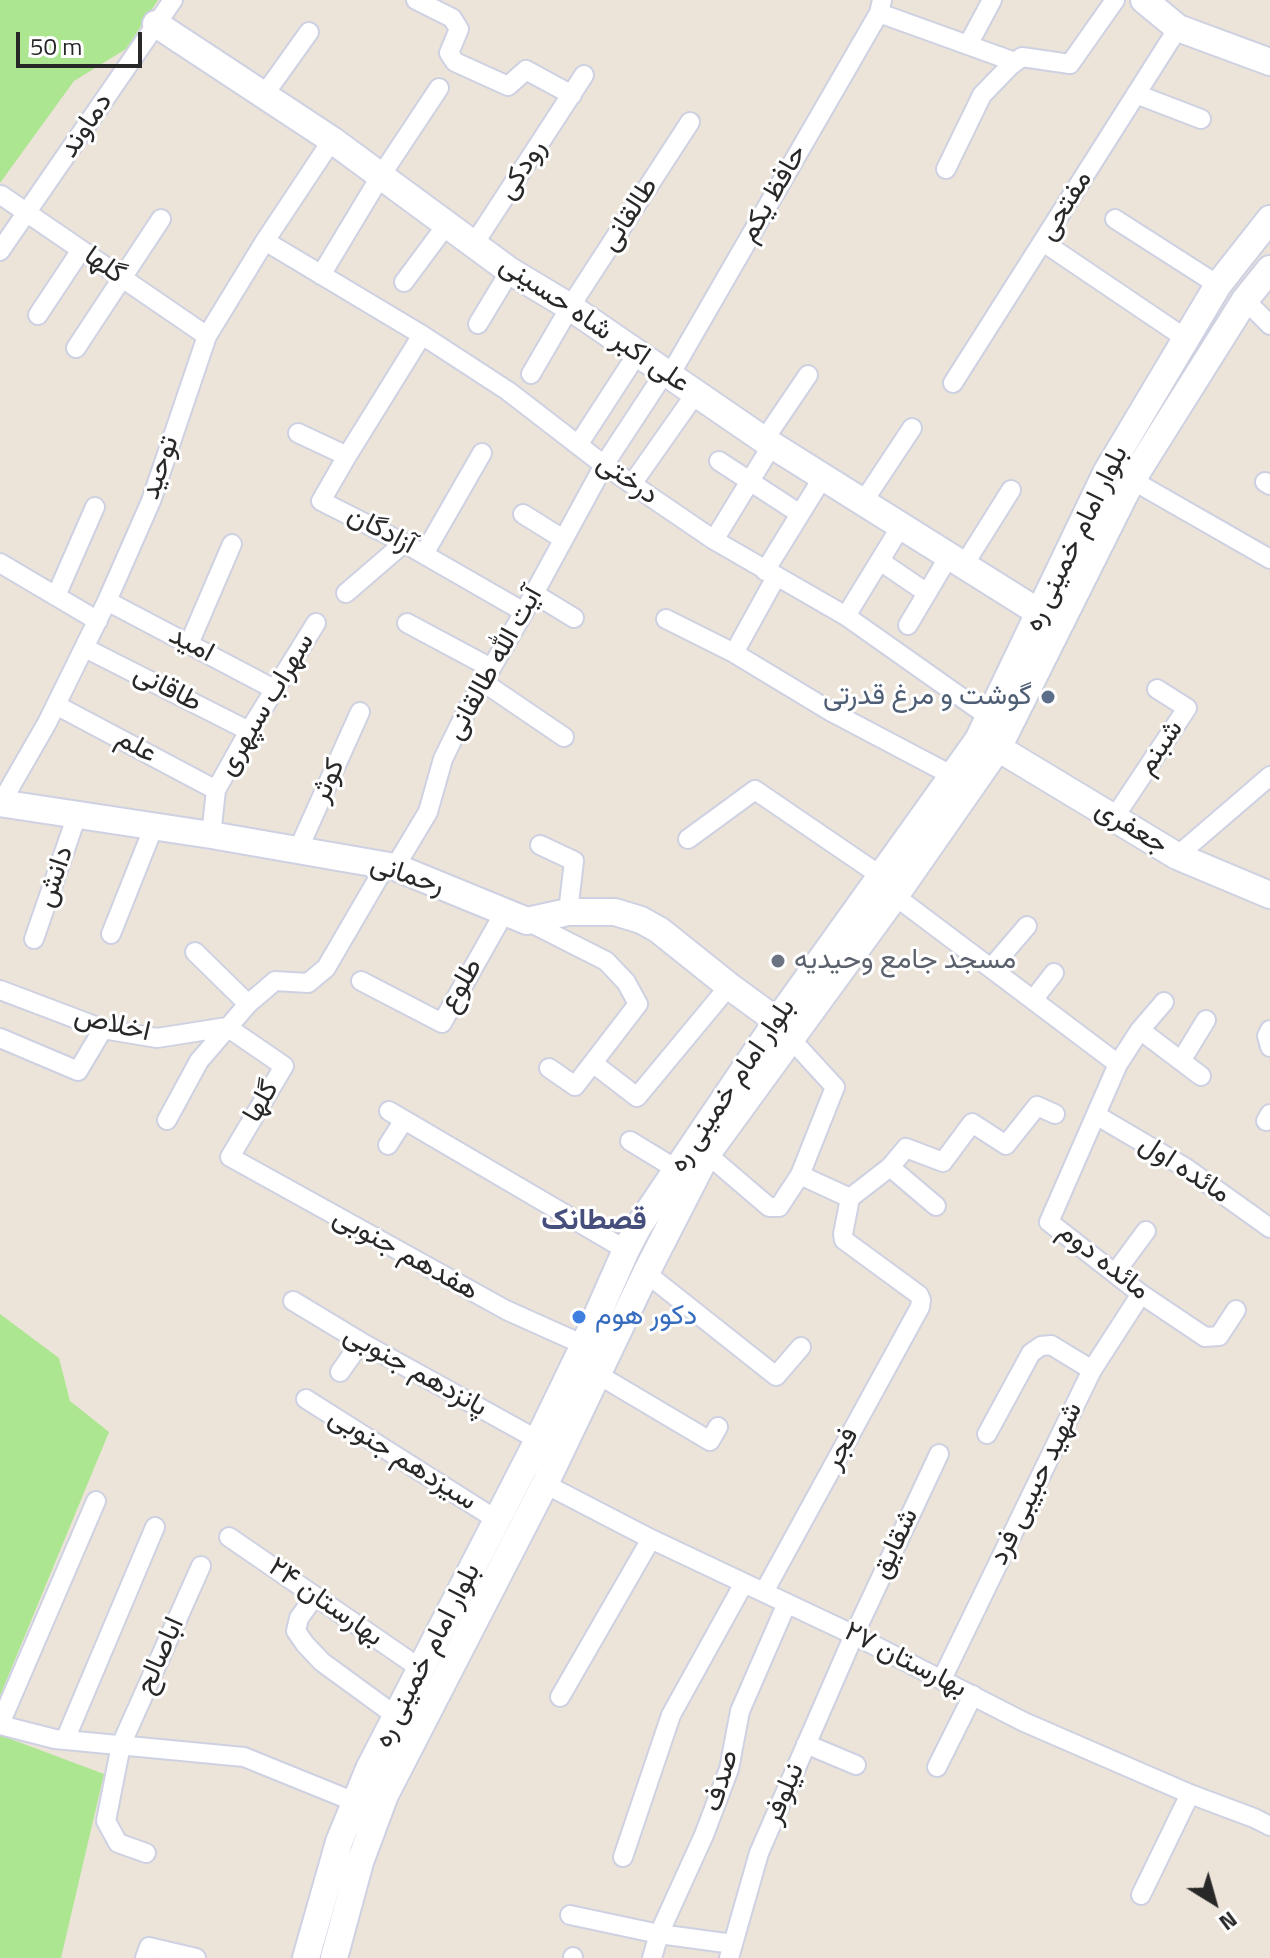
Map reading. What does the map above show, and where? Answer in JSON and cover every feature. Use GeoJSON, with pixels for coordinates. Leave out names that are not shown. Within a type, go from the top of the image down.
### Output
{"type":"FeatureCollection","features":[{"type":"Feature","properties":{"kind":"main road"},"geometry":{"type":"LineString","coordinates":[[1144,0],[1178,28],[1270,62]]}},
{"type":"Feature","properties":{"kind":"main road","name":"علی اکبر شاه حسینی"},"geometry":{"type":"LineString","coordinates":[[156,24],[332,140],[510,271],[570,307],[768,443],[1040,613]]}},
{"type":"Feature","properties":{"kind":"main road","name":"بلوار امام خمینی ره"},"geometry":{"type":"LineString","coordinates":[[888,886],[978,740],[1106,473],[1218,285],[1270,219]]}},
{"type":"Feature","properties":{"kind":"main road","name":"بلوار امام خمینی ره"},"geometry":{"type":"LineString","coordinates":[[306,1958],[339,1842],[369,1769],[538,1440],[638,1227],[676,1169],[888,886],[998,748],[1132,480],[1245,300],[1270,269]]}},
{"type":"Feature","properties":{"kind":"main road","name":"جعفری"},"geometry":{"type":"LineString","coordinates":[[998,748],[1177,856],[1270,895]]}},
{"type":"Feature","properties":{"kind":"main road","name":"رحمانی"},"geometry":{"type":"LineString","coordinates":[[0,803],[391,866],[516,917]]}},
{"type":"Feature","properties":{"kind":"main road"},"geometry":{"type":"LineString","coordinates":[[516,917],[615,912],[641,920],[659,930],[783,1030]]}},
{"type":"Feature","properties":{"kind":"main road","name":"بلوار امام خمینی ره"},"geometry":{"type":"LineString","coordinates":[[334,1958],[360,1862],[385,1795],[545,1484],[707,1154],[783,1030]]}},
{"type":"Feature","properties":{"kind":"street","name":"دماوند"},"geometry":{"type":"LineString","coordinates":[[0,251],[173,0]]}},
{"type":"Feature","properties":{"kind":"street"},"geometry":{"type":"LineString","coordinates":[[416,0],[452,18],[459,29],[449,53],[455,62],[508,86],[526,70],[572,95]]}},
{"type":"Feature","properties":{"kind":"street"},"geometry":{"type":"LineString","coordinates":[[968,45],[992,0]]}},
{"type":"Feature","properties":{"kind":"street"},"geometry":{"type":"LineString","coordinates":[[946,169],[982,95],[1015,62],[1022,57],[1070,64],[1087,23],[1115,0]]}},
{"type":"Feature","properties":{"kind":"street"},"geometry":{"type":"LineString","coordinates":[[881,6],[968,45],[1015,62]]}},
{"type":"Feature","properties":{"kind":"street","name":"حافظ یکم"},"geometry":{"type":"LineString","coordinates":[[604,465],[667,373],[881,6]]}},
{"type":"Feature","properties":{"kind":"street","name":"مفتحی"},"geometry":{"type":"LineString","coordinates":[[953,383],[1178,28]]}},
{"type":"Feature","properties":{"kind":"street"},"geometry":{"type":"LineString","coordinates":[[264,95],[309,32]]}},
{"type":"Feature","properties":{"kind":"street","name":"رودکی"},"geometry":{"type":"LineString","coordinates":[[474,244],[584,75]]}},
{"type":"Feature","properties":{"kind":"street"},"geometry":{"type":"LineString","coordinates":[[321,275],[380,177],[439,88]]}},
{"type":"Feature","properties":{"kind":"street"},"geometry":{"type":"LineString","coordinates":[[1136,94],[1201,119]]}},
{"type":"Feature","properties":{"kind":"street","name":"طالقانی"},"geometry":{"type":"LineString","coordinates":[[531,374],[570,307],[690,122]]}},
{"type":"Feature","properties":{"kind":"street","name":"توحید"},"geometry":{"type":"LineString","coordinates":[[0,803],[56,705],[107,601],[151,501],[207,336],[332,140]]}},
{"type":"Feature","properties":{"kind":"street","name":"گلها"},"geometry":{"type":"LineString","coordinates":[[1,195],[207,336]]}},
{"type":"Feature","properties":{"kind":"street"},"geometry":{"type":"LineString","coordinates":[[76,348],[161,219]]}},
{"type":"Feature","properties":{"kind":"street"},"geometry":{"type":"LineString","coordinates":[[1115,219],[1218,285]]}},
{"type":"Feature","properties":{"kind":"street"},"geometry":{"type":"LineString","coordinates":[[404,282],[447,224]]}},
{"type":"Feature","properties":{"kind":"street","name":"درختی"},"geometry":{"type":"LineString","coordinates":[[265,241],[422,335],[508,391],[604,465],[714,540],[846,616],[989,717]]}},
{"type":"Feature","properties":{"kind":"street"},"geometry":{"type":"LineString","coordinates":[[1043,242],[1185,338]]}},
{"type":"Feature","properties":{"kind":"street"},"geometry":{"type":"LineString","coordinates":[[38,315],[81,250]]}},
{"type":"Feature","properties":{"kind":"street"},"geometry":{"type":"LineString","coordinates":[[478,324],[510,271]]}},
{"type":"Feature","properties":{"kind":"street"},"geometry":{"type":"LineString","coordinates":[[1245,300],[1270,325]]}},
{"type":"Feature","properties":{"kind":"street","name":"آزادگان"},"geometry":{"type":"LineString","coordinates":[[422,335],[321,501],[404,543],[524,612]]}},
{"type":"Feature","properties":{"kind":"street"},"geometry":{"type":"LineString","coordinates":[[578,445],[637,354]]}},
{"type":"Feature","properties":{"kind":"street"},"geometry":{"type":"LineString","coordinates":[[714,540],[750,482],[768,443],[808,375]]}},
{"type":"Feature","properties":{"kind":"street"},"geometry":{"type":"LineString","coordinates":[[632,484],[696,393]]}},
{"type":"Feature","properties":{"kind":"street"},"geometry":{"type":"LineString","coordinates":[[863,502],[912,428]]}},
{"type":"Feature","properties":{"kind":"street"},"geometry":{"type":"LineString","coordinates":[[298,433],[347,456]]}},
{"type":"Feature","properties":{"kind":"street"},"geometry":{"type":"LineString","coordinates":[[424,554],[482,453]]}},
{"type":"Feature","properties":{"kind":"street"},"geometry":{"type":"LineString","coordinates":[[719,461],[800,514]]}},
{"type":"Feature","properties":{"kind":"street","name":"آیت الله طالقانی"},"geometry":{"type":"LineString","coordinates":[[391,866],[428,812],[443,759],[468,708],[604,465]]}},
{"type":"Feature","properties":{"kind":"street"},"geometry":{"type":"LineString","coordinates":[[734,653],[800,514],[823,477]]}},
{"type":"Feature","properties":{"kind":"street"},"geometry":{"type":"LineString","coordinates":[[1132,480],[1270,559]]}},
{"type":"Feature","properties":{"kind":"street"},"geometry":{"type":"LineString","coordinates":[[908,625],[927,593],[1011,490]]}},
{"type":"Feature","properties":{"kind":"street"},"geometry":{"type":"LineString","coordinates":[[56,596],[95,507]]}},
{"type":"Feature","properties":{"kind":"street"},"geometry":{"type":"LineString","coordinates":[[523,514],[563,539]]}},
{"type":"Feature","properties":{"kind":"street"},"geometry":{"type":"LineString","coordinates":[[846,616],[901,526]]}},
{"type":"Feature","properties":{"kind":"street"},"geometry":{"type":"LineString","coordinates":[[346,593],[404,543]]}},
{"type":"Feature","properties":{"kind":"street"},"geometry":{"type":"LineString","coordinates":[[189,644],[232,544]]}},
{"type":"Feature","properties":{"kind":"street"},"geometry":{"type":"LineString","coordinates":[[880,561],[927,593]]}},
{"type":"Feature","properties":{"kind":"street"},"geometry":{"type":"LineString","coordinates":[[0,563],[98,621]]}},
{"type":"Feature","properties":{"kind":"street"},"geometry":{"type":"LineString","coordinates":[[533,593],[574,618]]}},
{"type":"Feature","properties":{"kind":"street","name":"امید"},"geometry":{"type":"LineString","coordinates":[[107,601],[274,689]]}},
{"type":"Feature","properties":{"kind":"street"},"geometry":{"type":"LineString","coordinates":[[666,619],[734,653],[830,711],[953,776]]}},
{"type":"Feature","properties":{"kind":"street","name":"سهراب سپهری"},"geometry":{"type":"LineString","coordinates":[[211,835],[216,790],[316,623]]}},
{"type":"Feature","properties":{"kind":"street"},"geometry":{"type":"LineString","coordinates":[[407,623],[487,675],[564,737]]}},
{"type":"Feature","properties":{"kind":"street","name":"طاقانی"},"geometry":{"type":"LineString","coordinates":[[85,648],[249,731]]}},
{"type":"Feature","properties":{"kind":"street","name":"شبنم"},"geometry":{"type":"LineString","coordinates":[[1114,818],[1187,708],[1157,689]]}},
{"type":"Feature","properties":{"kind":"street","name":"علم"},"geometry":{"type":"LineString","coordinates":[[56,705],[216,790]]}},
{"type":"Feature","properties":{"kind":"street","name":"کوثر"},"geometry":{"type":"LineString","coordinates":[[298,850],[360,712]]}},
{"type":"Feature","properties":{"kind":"street"},"geometry":{"type":"LineString","coordinates":[[1177,856],[1270,776]]}},
{"type":"Feature","properties":{"kind":"street"},"geometry":{"type":"LineString","coordinates":[[688,839],[755,790],[888,886],[1118,1064]]}},
{"type":"Feature","properties":{"kind":"street","name":"دانش"},"geometry":{"type":"LineString","coordinates":[[34,939],[77,815]]}},
{"type":"Feature","properties":{"kind":"street"},"geometry":{"type":"LineString","coordinates":[[111,934],[154,826]]}},
{"type":"Feature","properties":{"kind":"street"},"geometry":{"type":"LineString","coordinates":[[540,845],[574,861],[568,912]]}},
{"type":"Feature","properties":{"kind":"street"},"geometry":{"type":"LineString","coordinates":[[167,1120],[199,1061],[248,1004],[275,981],[308,983],[326,968],[391,866]]}},
{"type":"Feature","properties":{"kind":"street"},"geometry":{"type":"LineString","coordinates":[[516,917],[606,961],[626,982],[638,1004],[575,1086],[549,1068]]}},
{"type":"Feature","properties":{"kind":"street","name":"طلوع"},"geometry":{"type":"LineString","coordinates":[[361,981],[442,1023],[516,917]]}},
{"type":"Feature","properties":{"kind":"street"},"geometry":{"type":"LineString","coordinates":[[991,968],[1027,926]]}},
{"type":"Feature","properties":{"kind":"street"},"geometry":{"type":"LineString","coordinates":[[195,952],[248,1004]]}},
{"type":"Feature","properties":{"kind":"street"},"geometry":{"type":"LineString","coordinates":[[1033,1000],[1054,973]]}},
{"type":"Feature","properties":{"kind":"street"},"geometry":{"type":"LineString","coordinates":[[594,1064],[637,1097],[729,986]]}},
{"type":"Feature","properties":{"kind":"street","name":"اخلاص"},"geometry":{"type":"LineString","coordinates":[[0,990],[103,1029],[157,1038],[227,1027]]}},
{"type":"Feature","properties":{"kind":"street","name":"مائده دوم"},"geometry":{"type":"LineString","coordinates":[[1164,1002],[1140,1030],[1118,1064],[1049,1222],[1141,1294],[1205,1337],[1219,1336],[1236,1310]]}},
{"type":"Feature","properties":{"kind":"street"},"geometry":{"type":"LineString","coordinates":[[1181,1061],[1206,1020]]}},
{"type":"Feature","properties":{"kind":"street","name":"گلها"},"geometry":{"type":"LineString","coordinates":[[227,1027],[284,1066],[230,1157]]}},
{"type":"Feature","properties":{"kind":"street"},"geometry":{"type":"LineString","coordinates":[[0,1038],[78,1071],[103,1029]]}},
{"type":"Feature","properties":{"kind":"street"},"geometry":{"type":"LineString","coordinates":[[707,1154],[769,1207],[779,1207],[800,1175],[835,1087],[783,1030]]}},
{"type":"Feature","properties":{"kind":"street"},"geometry":{"type":"LineString","coordinates":[[1140,1030],[1201,1076]]}},
{"type":"Feature","properties":{"kind":"street"},"geometry":{"type":"LineString","coordinates":[[1270,1030],[1267,1036],[1270,1047]]}},
{"type":"Feature","properties":{"kind":"street"},"geometry":{"type":"LineString","coordinates":[[800,1175],[850,1198],[890,1167],[906,1148],[943,1162],[972,1123],[1006,1145],[1037,1106],[1055,1114]]}},
{"type":"Feature","properties":{"kind":"street"},"geometry":{"type":"LineString","coordinates":[[388,1145],[396,1115],[626,1250]]}},
{"type":"Feature","properties":{"kind":"street","name":"مائده اول"},"geometry":{"type":"LineString","coordinates":[[1096,1115],[1186,1168],[1270,1228]]}},
{"type":"Feature","properties":{"kind":"street"},"geometry":{"type":"LineString","coordinates":[[630,1141],[676,1169]]}},
{"type":"Feature","properties":{"kind":"street","name":"هفدهم جنوبی"},"geometry":{"type":"LineString","coordinates":[[230,1157],[506,1310],[584,1345]]}},
{"type":"Feature","properties":{"kind":"street"},"geometry":{"type":"LineString","coordinates":[[890,1167],[936,1206]]}},
{"type":"Feature","properties":{"kind":"street","name":"فجر"},"geometry":{"type":"LineString","coordinates":[[764,1592],[920,1307],[919,1295],[844,1240],[850,1198]]}},
{"type":"Feature","properties":{"kind":"street"},"geometry":{"type":"LineString","coordinates":[[1115,1273],[1146,1231]]}},
{"type":"Feature","properties":{"kind":"street"},"geometry":{"type":"LineString","coordinates":[[646,1273],[776,1376],[801,1347]]}},
{"type":"Feature","properties":{"kind":"street","name":"شهید حبیبی فرد"},"geometry":{"type":"LineString","coordinates":[[942,1679],[1092,1370],[1141,1294]]}},
{"type":"Feature","properties":{"kind":"street","name":"پانزدهم جنوبی"},"geometry":{"type":"LineString","coordinates":[[293,1301],[538,1440]]}},
{"type":"Feature","properties":{"kind":"street"},"geometry":{"type":"LineString","coordinates":[[340,1372],[361,1342]]}},
{"type":"Feature","properties":{"kind":"street"},"geometry":{"type":"LineString","coordinates":[[987,1434],[1031,1353],[1041,1346],[1051,1345],[1092,1370]]}},
{"type":"Feature","properties":{"kind":"street"},"geometry":{"type":"LineString","coordinates":[[597,1374],[710,1441],[718,1427]]}},
{"type":"Feature","properties":{"kind":"street","name":"سیزدهم جنوبی"},"geometry":{"type":"LineString","coordinates":[[306,1399],[497,1520]]}},
{"type":"Feature","properties":{"kind":"street","name":"شقایق"},"geometry":{"type":"LineString","coordinates":[[854,1635],[939,1454]]}},
{"type":"Feature","properties":{"kind":"street","name":"بهارستان ۲۷"},"geometry":{"type":"LineString","coordinates":[[545,1484],[1024,1722],[1270,1826]]}},
{"type":"Feature","properties":{"kind":"street"},"geometry":{"type":"LineString","coordinates":[[96,1501],[0,1724],[65,1740],[244,1757],[355,1802]]}},
{"type":"Feature","properties":{"kind":"street"},"geometry":{"type":"LineString","coordinates":[[65,1740],[155,1527]]}},
{"type":"Feature","properties":{"kind":"street","name":"بهارستان ۲۴"},"geometry":{"type":"LineString","coordinates":[[229,1537],[421,1669]]}},
{"type":"Feature","properties":{"kind":"street"},"geometry":{"type":"LineString","coordinates":[[560,1697],[651,1539]]}},
{"type":"Feature","properties":{"kind":"street","name":"اباصالح"},"geometry":{"type":"LineString","coordinates":[[146,1853],[118,1843],[106,1821],[121,1745],[201,1566]]}},
{"type":"Feature","properties":{"kind":"street"},"geometry":{"type":"LineString","coordinates":[[623,1857],[671,1715],[744,1583]]}},
{"type":"Feature","properties":{"kind":"street"},"geometry":{"type":"LineString","coordinates":[[315,1596],[299,1618],[296,1631],[322,1662],[396,1716]]}},
{"type":"Feature","properties":{"kind":"street","name":"صدف"},"geometry":{"type":"LineString","coordinates":[[652,1958],[659,1934],[704,1835],[729,1769],[740,1711],[787,1603]]}},
{"type":"Feature","properties":{"kind":"street","name":"نیلوفر"},"geometry":{"type":"LineString","coordinates":[[731,1951],[759,1853],[854,1635]]}},
{"type":"Feature","properties":{"kind":"street"},"geometry":{"type":"LineString","coordinates":[[937,1767],[973,1695]]}},
{"type":"Feature","properties":{"kind":"street"},"geometry":{"type":"LineString","coordinates":[[806,1744],[856,1765]]}},
{"type":"Feature","properties":{"kind":"street"},"geometry":{"type":"LineString","coordinates":[[1141,1895],[1190,1794]]}},
{"type":"Feature","properties":{"kind":"street"},"geometry":{"type":"LineString","coordinates":[[570,1915],[731,1951]]}},
{"type":"Feature","properties":{"kind":"street"},"geometry":{"type":"LineString","coordinates":[[145,1958],[149,1947],[196,1958]]}},
{"type":"Feature","properties":{"kind":"green space"},"geometry":{"type":"Polygon","coordinates":[[[0,0],[158,0],[126,49],[74,81],[0,183],[0,0]]]}},
{"type":"Feature","properties":{"kind":"green space"},"geometry":{"type":"Polygon","coordinates":[[[0,1314],[59,1358],[70,1401],[109,1432],[0,1696],[0,1314]]]}},
{"type":"Feature","properties":{"kind":"green space"},"geometry":{"type":"Polygon","coordinates":[[[0,1735],[104,1774],[61,1958],[0,1958],[0,1735]]]}},
{"type":"Feature","properties":{"kind":"place","name":"گوشت و مرغ قدرتی"},"geometry":{"type":"Point","coordinates":[1048,697]}},
{"type":"Feature","properties":{"kind":"place","name":"مسجد جامع وحیدیه"},"geometry":{"type":"Point","coordinates":[778,961]}},
{"type":"Feature","properties":{"kind":"place","name":"دکور هوم"},"geometry":{"type":"Point","coordinates":[579,1317]}},
{"type":"Feature","properties":{"kind":"district","name":"قصطانک"},"geometry":{"type":"Point","coordinates":[594,1222]}}]}
